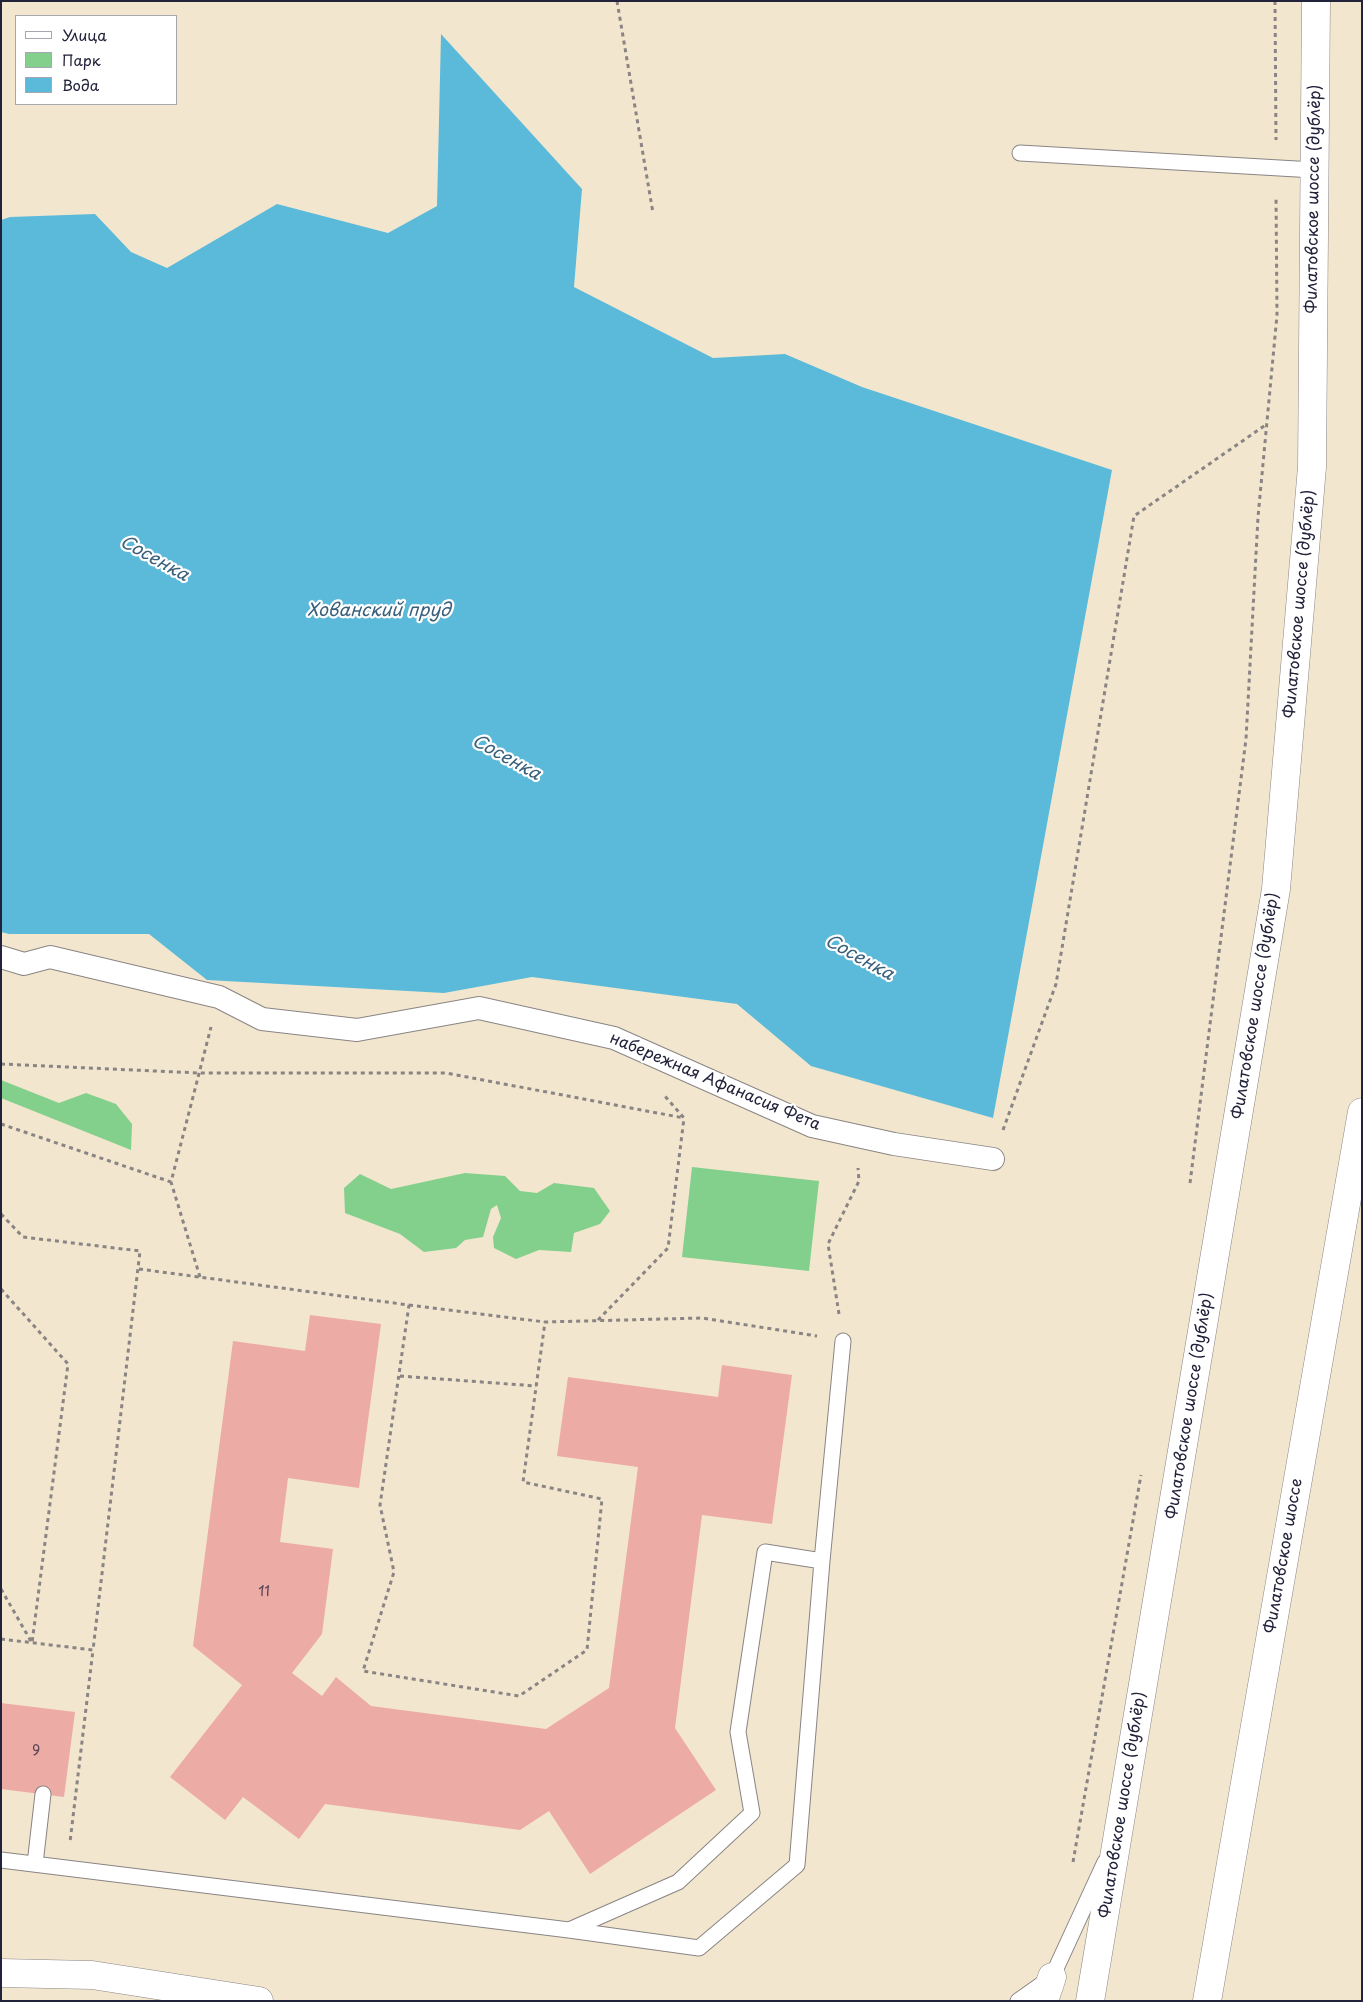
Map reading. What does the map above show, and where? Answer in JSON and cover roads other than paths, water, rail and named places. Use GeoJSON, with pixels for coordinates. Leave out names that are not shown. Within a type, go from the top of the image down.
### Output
{"type":"FeatureCollection","features":[{"type":"Feature","properties":{"kind":"street","name":"Филатовское шоссе (дублёр)"},"geometry":{"type":"LineString","coordinates":[[1090,2001],[1276,888],[1312,467],[1316,1]]}},
{"type":"Feature","properties":{"kind":"street","name":"набережная Афанасия Фета"},"geometry":{"type":"LineString","coordinates":[[1,957],[24,964],[50,957],[219,997],[262,1019],[357,1030],[479,1008],[614,1038],[812,1126],[858,1136],[993,1159]]}},
{"type":"Feature","properties":{"kind":"street","name":"Филатовское шоссе"},"geometry":{"type":"LineString","coordinates":[[1207,2001],[1362,1112]]}},
{"type":"Feature","properties":{"kind":"street"},"geometry":{"type":"LineString","coordinates":[[1,1972],[92,1975],[259,2001]]}},
{"type":"Feature","properties":{"kind":"lane"},"geometry":{"type":"LineString","coordinates":[[1020,153],[1314,170]]}},
{"type":"Feature","properties":{"kind":"lane"},"geometry":{"type":"LineString","coordinates":[[1,1860],[569,1930],[699,1948],[797,1864],[822,1561],[843,1341]]}},
{"type":"Feature","properties":{"kind":"lane"},"geometry":{"type":"LineString","coordinates":[[569,1930],[678,1882],[752,1813],[738,1732],[765,1552],[822,1561]]}},
{"type":"Feature","properties":{"kind":"lane"},"geometry":{"type":"LineString","coordinates":[[35,1864],[44,1794]]}},
{"type":"Feature","properties":{"kind":"lane"},"geometry":{"type":"LineString","coordinates":[[1018,2001],[1048,1989],[1120,1829]]}},
{"type":"Feature","properties":{"kind":"water","name":"Хованский пруд"},"geometry":{"type":"Polygon","coordinates":[[[441,34],[582,189],[574,287],[713,358],[785,354],[862,387],[1112,470],[993,1118],[811,1066],[737,1004],[532,977],[444,993],[207,980],[149,934],[9,934],[1,932],[1,220],[10,217],[95,214],[131,252],[167,268],[277,204],[388,233],[437,206],[441,34]]]}},
{"type":"Feature","properties":{"kind":"water label","name":"Сосенка"},"geometry":{"type":"Point","coordinates":[154,559]}},
{"type":"Feature","properties":{"kind":"water label","name":"Сосенка"},"geometry":{"type":"Point","coordinates":[506,758]}},
{"type":"Feature","properties":{"kind":"water label","name":"Сосенка"},"geometry":{"type":"Point","coordinates":[859,958]}}]}
